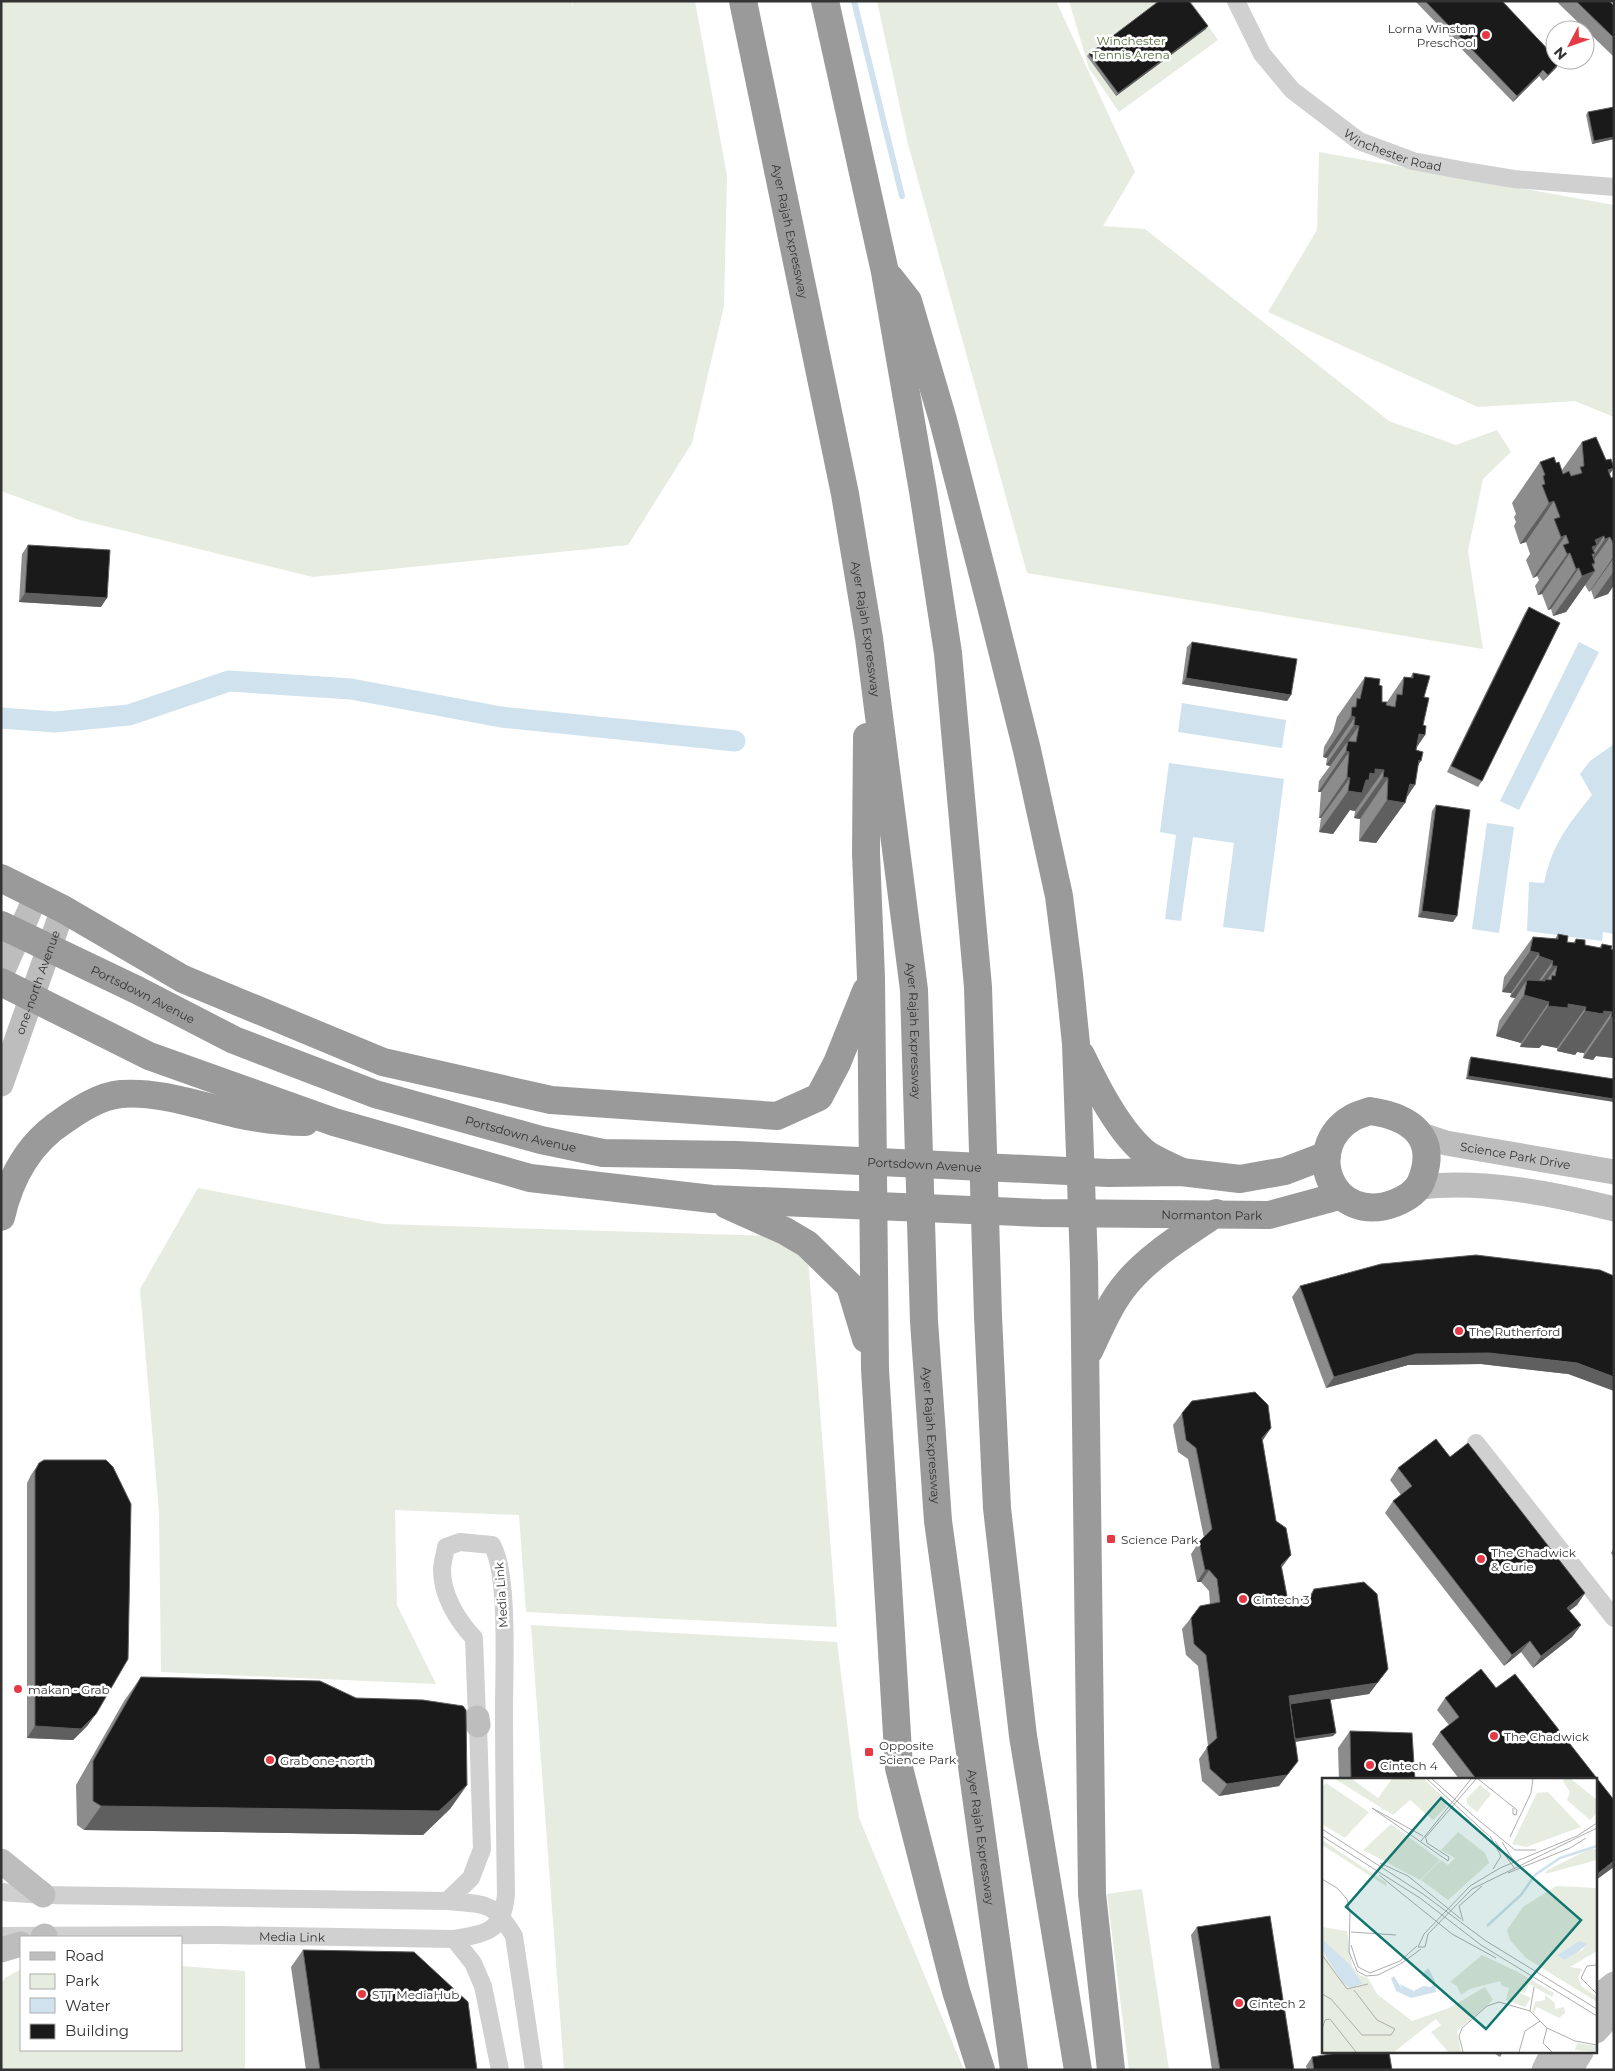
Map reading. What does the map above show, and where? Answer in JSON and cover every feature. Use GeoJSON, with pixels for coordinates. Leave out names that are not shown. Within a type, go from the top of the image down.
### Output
{"type":"FeatureCollection","features":[{"type":"Feature","properties":{"kind":"highway","name":"Ayer Rajah Expressway"},"geometry":{"type":"LineString","coordinates":[[743,1],[845,494],[868,638],[914,990],[924,1321],[938,1521],[1014,2070]]}},
{"type":"Feature","properties":{"kind":"highway"},"geometry":{"type":"LineString","coordinates":[[825,1],[884,272],[923,491],[948,653],[978,987],[988,1316],[997,1508],[1023,1736],[1078,2070]]}},
{"type":"Feature","properties":{"kind":"highway"},"geometry":{"type":"LineString","coordinates":[[884,272],[908,301],[943,420],[1027,750],[1059,896],[1076,1044],[1074,1171],[1086,1356],[1092,1894],[1111,2070]]}},
{"type":"Feature","properties":{"kind":"highway"},"geometry":{"type":"LineString","coordinates":[[868,638],[866,853],[871,978],[875,1369],[899,1768],[956,1991],[981,2070]]}},
{"type":"Feature","properties":{"kind":"highway"},"geometry":{"type":"LineString","coordinates":[[1,878],[63,909],[183,979],[383,1062],[551,1100],[777,1116],[819,1097]]}},
{"type":"Feature","properties":{"kind":"highway","name":"Portsdown Avenue"},"geometry":{"type":"LineString","coordinates":[[1,925],[137,990],[234,1040],[374,1094],[541,1140],[602,1153],[736,1155],[1074,1171]]}},
{"type":"Feature","properties":{"kind":"highway"},"geometry":{"type":"LineString","coordinates":[[736,1155],[787,1131],[819,1097],[837,1063],[871,978]]}},
{"type":"Feature","properties":{"kind":"highway"},"geometry":{"type":"LineString","coordinates":[[1,982],[149,1056],[334,1122],[530,1178],[712,1199],[874,1204],[1077,1214]]}},
{"type":"Feature","properties":{"kind":"highway"},"geometry":{"type":"LineString","coordinates":[[1076,1044],[1100,1095],[1130,1136],[1148,1154],[1181,1172]]}},
{"type":"Feature","properties":{"kind":"highway"},"geometry":{"type":"LineString","coordinates":[[1,1217],[7,1193],[26,1156],[48,1130],[94,1102],[121,1094],[197,1103],[238,1114],[284,1122],[334,1122]]}},
{"type":"Feature","properties":{"kind":"highway"},"geometry":{"type":"LineString","coordinates":[[1370,1111],[1392,1114],[1409,1122],[1419,1134],[1426,1152],[1425,1172],[1418,1187],[1405,1199],[1386,1206],[1357,1205],[1339,1196],[1327,1174],[1327,1155],[1336,1134],[1352,1118],[1370,1111]]}},
{"type":"Feature","properties":{"kind":"highway"},"geometry":{"type":"LineString","coordinates":[[1074,1171],[1181,1172],[1240,1180],[1286,1171],[1327,1155]]}},
{"type":"Feature","properties":{"kind":"highway","name":"Normanton Park"},"geometry":{"type":"LineString","coordinates":[[1077,1214],[1216,1213],[1268,1215],[1339,1196]]}},
{"type":"Feature","properties":{"kind":"highway"},"geometry":{"type":"LineString","coordinates":[[712,1199],[785,1231],[807,1244],[850,1286],[875,1369]]}},
{"type":"Feature","properties":{"kind":"highway"},"geometry":{"type":"LineString","coordinates":[[1086,1356],[1110,1308],[1127,1282],[1171,1244],[1216,1213]]}},
{"type":"Feature","properties":{"kind":"main road"},"geometry":{"type":"LineString","coordinates":[[1,975],[36,896]]}},
{"type":"Feature","properties":{"kind":"main road","name":"one-north Avenue"},"geometry":{"type":"LineString","coordinates":[[1,1084],[63,909]]}},
{"type":"Feature","properties":{"kind":"main road","name":"Science Park Drive"},"geometry":{"type":"LineString","coordinates":[[1419,1134],[1446,1143],[1614,1172]]}},
{"type":"Feature","properties":{"kind":"main road"},"geometry":{"type":"LineString","coordinates":[[1418,1187],[1474,1184],[1574,1199],[1614,1208]]}},
{"type":"Feature","properties":{"kind":"main road"},"geometry":{"type":"LineString","coordinates":[[1,1861],[43,1895]]}},
{"type":"Feature","properties":{"kind":"main road"},"geometry":{"type":"LineString","coordinates":[[1,1950],[20,1944]]}},
{"type":"Feature","properties":{"kind":"main road"},"geometry":{"type":"LineString","coordinates":[[1598,1996],[1614,1984]]}},
{"type":"Feature","properties":{"kind":"main road"},"geometry":{"type":"LineString","coordinates":[[1598,2029],[1614,2011]]}},
{"type":"Feature","properties":{"kind":"main road"},"geometry":{"type":"LineString","coordinates":[[1544,2070],[1552,2054]]}},
{"type":"Feature","properties":{"kind":"main road"},"geometry":{"type":"LineString","coordinates":[[1570,2070],[1579,2054]]}},
{"type":"Feature","properties":{"kind":"street","name":"Winchester Road"},"geometry":{"type":"LineString","coordinates":[[1236,1],[1262,54],[1292,90],[1359,141],[1413,162],[1514,179],[1614,187]]}},
{"type":"Feature","properties":{"kind":"street"},"geometry":{"type":"LineString","coordinates":[[1476,1443],[1614,1618]]}},
{"type":"Feature","properties":{"kind":"street","name":"Media Link"},"geometry":{"type":"LineString","coordinates":[[130,1936],[217,1935],[454,1939],[486,1933],[502,1917],[506,1894],[504,1636],[498,1556],[492,1545],[460,1542],[446,1546],[442,1570],[445,1594],[465,1628],[474,1638],[482,1849],[471,1878],[447,1901]]}},
{"type":"Feature","properties":{"kind":"street"},"geometry":{"type":"LineString","coordinates":[[1,1892],[43,1895],[447,1901],[488,1905],[502,1917],[514,1936],[534,2070]]}},
{"type":"Feature","properties":{"kind":"street","name":"Media Link"},"geometry":{"type":"LineString","coordinates":[[1,1936],[20,1936]]}},
{"type":"Feature","properties":{"kind":"street"},"geometry":{"type":"LineString","coordinates":[[454,1939],[473,1963],[483,1986],[500,2070]]}},
{"type":"Feature","properties":{"kind":"green space"},"geometry":{"type":"Polygon","coordinates":[[[1,1],[572,1],[572,8],[573,1],[695,1],[727,176],[724,306],[692,443],[628,545],[313,577],[80,520],[1,491],[1,1]]]}},
{"type":"Feature","properties":{"kind":"green space"},"geometry":{"type":"Polygon","coordinates":[[[877,1],[1056,1],[1135,172],[1103,226],[1145,229],[1389,421],[1456,445],[1497,430],[1511,452],[1483,479],[1468,551],[1483,649],[1027,573],[908,144],[877,1]]]}},
{"type":"Feature","properties":{"kind":"green space","name":"Winchester Tennis Arena"},"geometry":{"type":"Polygon","coordinates":[[[1069,1],[1191,1],[1218,40],[1119,112],[1089,68],[1069,1]]]}},
{"type":"Feature","properties":{"kind":"green space"},"geometry":{"type":"Polygon","coordinates":[[[1319,152],[1614,205],[1614,417],[1575,401],[1478,407],[1268,312],[1317,230],[1319,152]]]}},
{"type":"Feature","properties":{"kind":"green space"},"geometry":{"type":"Polygon","coordinates":[[[198,1188],[383,1224],[769,1236],[808,1258],[837,1627],[526,1612],[519,1515],[395,1510],[397,1605],[436,1684],[161,1672],[159,1512],[140,1289],[198,1188]]]}},
{"type":"Feature","properties":{"kind":"green space"},"geometry":{"type":"Polygon","coordinates":[[[531,1625],[837,1642],[859,1818],[964,2070],[564,2070],[531,1625]]]}},
{"type":"Feature","properties":{"kind":"green space"},"geometry":{"type":"Polygon","coordinates":[[[1142,1889],[1169,2070],[1129,2070],[1107,1894],[1142,1889]]]}},
{"type":"Feature","properties":{"kind":"green space"},"geometry":{"type":"Polygon","coordinates":[[[182,1966],[245,1971],[245,2070],[1,2070],[1,1984],[5,1978],[20,1970],[20,2051],[182,2051],[182,1966]]]}},
{"type":"Feature","properties":{"kind":"water"},"geometry":{"type":"Polygon","coordinates":[[[1579,642],[1599,652],[1519,810],[1500,801],[1579,642]]]}},
{"type":"Feature","properties":{"kind":"water"},"geometry":{"type":"Polygon","coordinates":[[[1182,703],[1286,720],[1282,748],[1178,732],[1182,703]]]}},
{"type":"Feature","properties":{"kind":"water"},"geometry":{"type":"Polygon","coordinates":[[[1614,744],[1614,934],[1603,932],[1602,941],[1527,931],[1529,882],[1544,883],[1556,846],[1568,826],[1592,795],[1580,774],[1590,761],[1614,744]]]}},
{"type":"Feature","properties":{"kind":"water"},"geometry":{"type":"Polygon","coordinates":[[[1169,763],[1284,779],[1264,932],[1223,927],[1234,843],[1193,837],[1181,921],[1165,919],[1176,835],[1160,832],[1169,763]]]}},
{"type":"Feature","properties":{"kind":"water"},"geometry":{"type":"Polygon","coordinates":[[[1487,823],[1514,827],[1499,933],[1472,929],[1487,823]]]}},
{"type":"Feature","properties":{"kind":"building"},"geometry":{"type":"Polygon","coordinates":[[[1159,1],[1189,1],[1208,26],[1118,93],[1089,54],[1159,1]]]}},
{"type":"Feature","properties":{"kind":"building","name":"Lorna Winston Preschool"},"geometry":{"type":"Polygon","coordinates":[[[1425,1],[1502,1],[1545,46],[1545,70],[1553,70],[1548,75],[1543,70],[1517,96],[1425,1]]]}},
{"type":"Feature","properties":{"kind":"building"},"geometry":{"type":"Polygon","coordinates":[[[1576,1],[1609,1],[1614,6],[1614,38],[1576,1]]]}},
{"type":"Feature","properties":{"kind":"building"},"geometry":{"type":"Polygon","coordinates":[[[1614,107],[1614,137],[1594,141],[1588,112],[1614,107]]]}},
{"type":"Feature","properties":{"kind":"building"},"geometry":{"type":"Polygon","coordinates":[[[1596,437],[1606,460],[1611,459],[1614,468],[1608,470],[1611,478],[1614,477],[1614,545],[1610,537],[1605,539],[1604,536],[1595,540],[1597,545],[1592,547],[1595,554],[1592,554],[1595,563],[1592,564],[1595,571],[1582,576],[1579,568],[1576,569],[1570,553],[1567,554],[1563,545],[1569,543],[1566,535],[1561,537],[1554,519],[1560,517],[1554,501],[1549,503],[1542,485],[1545,484],[1543,476],[1545,475],[1540,462],[1554,457],[1556,463],[1559,462],[1563,474],[1569,471],[1571,476],[1582,473],[1580,467],[1584,466],[1582,442],[1596,437]]]}},
{"type":"Feature","properties":{"kind":"building"},"geometry":{"type":"Polygon","coordinates":[[[28,545],[110,550],[107,598],[25,593],[28,545]]]}},
{"type":"Feature","properties":{"kind":"building"},"geometry":{"type":"Polygon","coordinates":[[[1529,607],[1560,623],[1482,781],[1451,766],[1529,607]]]}},
{"type":"Feature","properties":{"kind":"building"},"geometry":{"type":"Polygon","coordinates":[[[1192,642],[1297,659],[1291,695],[1186,678],[1192,642]]]}},
{"type":"Feature","properties":{"kind":"building"},"geometry":{"type":"Polygon","coordinates":[[[1413,673],[1430,676],[1424,697],[1429,698],[1423,725],[1426,726],[1425,735],[1419,734],[1416,750],[1423,752],[1421,761],[1419,760],[1415,785],[1410,784],[1405,803],[1387,800],[1388,778],[1383,777],[1384,770],[1375,769],[1375,774],[1370,773],[1369,780],[1366,780],[1362,793],[1348,791],[1350,778],[1347,777],[1349,752],[1346,751],[1348,741],[1356,742],[1359,726],[1354,725],[1355,717],[1351,716],[1352,707],[1356,707],[1357,698],[1360,699],[1365,677],[1380,679],[1379,685],[1382,686],[1382,702],[1387,702],[1386,705],[1395,707],[1397,694],[1402,695],[1404,677],[1413,678],[1413,673]]]}},
{"type":"Feature","properties":{"kind":"building"},"geometry":{"type":"Polygon","coordinates":[[[1436,805],[1470,810],[1457,916],[1422,911],[1436,805]]]}},
{"type":"Feature","properties":{"kind":"building"},"geometry":{"type":"Polygon","coordinates":[[[1558,934],[1568,936],[1567,942],[1575,943],[1576,939],[1585,940],[1585,945],[1601,948],[1602,944],[1612,946],[1611,949],[1614,950],[1614,1018],[1611,1017],[1612,1012],[1604,1011],[1603,1014],[1585,1011],[1586,1007],[1568,1004],[1568,1008],[1548,1006],[1549,1002],[1524,995],[1527,980],[1551,980],[1552,975],[1555,976],[1557,966],[1552,966],[1553,961],[1539,956],[1539,953],[1530,951],[1533,937],[1558,939],[1558,934]]]}},
{"type":"Feature","properties":{"kind":"building"},"geometry":{"type":"Polygon","coordinates":[[[1471,1057],[1614,1079],[1614,1099],[1468,1076],[1471,1057]]]}},
{"type":"Feature","properties":{"kind":"building","name":"The Rutherford"},"geometry":{"type":"Polygon","coordinates":[[[1476,1255],[1600,1270],[1614,1276],[1614,1377],[1577,1363],[1489,1353],[1416,1354],[1334,1377],[1300,1286],[1381,1264],[1476,1255]]]}},
{"type":"Feature","properties":{"kind":"building","name":"Cintech 3"},"geometry":{"type":"Polygon","coordinates":[[[1255,1392],[1268,1405],[1271,1428],[1262,1438],[1276,1521],[1286,1528],[1291,1555],[1281,1565],[1288,1601],[1310,1598],[1314,1589],[1364,1582],[1377,1594],[1388,1669],[1377,1683],[1289,1696],[1298,1761],[1287,1775],[1227,1784],[1210,1769],[1207,1747],[1217,1738],[1206,1655],[1194,1644],[1191,1618],[1200,1606],[1220,1602],[1217,1579],[1209,1570],[1205,1570],[1199,1542],[1212,1529],[1196,1448],[1186,1440],[1182,1413],[1192,1401],[1255,1392]]]}},
{"type":"Feature","properties":{"kind":"building","name":"The Chadwick & Curie"},"geometry":{"type":"Polygon","coordinates":[[[1436,1439],[1450,1457],[1468,1443],[1585,1593],[1567,1608],[1581,1625],[1541,1656],[1530,1641],[1512,1655],[1393,1501],[1412,1486],[1398,1468],[1436,1439]]]}},
{"type":"Feature","properties":{"kind":"building"},"geometry":{"type":"Polygon","coordinates":[[[44,1460],[106,1460],[113,1467],[131,1504],[128,1659],[96,1714],[81,1729],[35,1726],[35,1471],[39,1463],[44,1460]]]}},
{"type":"Feature","properties":{"kind":"building","name":"The Chadwick"},"geometry":{"type":"Polygon","coordinates":[[[1481,1669],[1496,1688],[1515,1674],[1597,1778],[1475,1778],[1440,1732],[1459,1717],[1445,1698],[1481,1669]]]}},
{"type":"Feature","properties":{"kind":"building","name":"Grab one-north"},"geometry":{"type":"Polygon","coordinates":[[[141,1677],[320,1681],[356,1698],[423,1700],[463,1706],[466,1710],[467,1785],[439,1811],[101,1806],[93,1801],[93,1761],[141,1677]]]}},
{"type":"Feature","properties":{"kind":"building"},"geometry":{"type":"Polygon","coordinates":[[[1330,1698],[1336,1733],[1295,1739],[1290,1704],[1330,1698]]]}},
{"type":"Feature","properties":{"kind":"building"},"geometry":{"type":"Polygon","coordinates":[[[1350,1731],[1412,1733],[1415,1778],[1351,1778],[1350,1731]]]}},
{"type":"Feature","properties":{"kind":"building","name":"The Chadwick"},"geometry":{"type":"Polygon","coordinates":[[[1598,1780],[1614,1800],[1614,1861],[1598,1873],[1598,1780]]]}},
{"type":"Feature","properties":{"kind":"building","name":"Cintech 2"},"geometry":{"type":"Polygon","coordinates":[[[1270,1916],[1294,2070],[1220,2070],[1197,1927],[1270,1916]]]}},
{"type":"Feature","properties":{"kind":"building","name":"STT MediaHub"},"geometry":{"type":"Polygon","coordinates":[[[303,1950],[414,1952],[468,2002],[477,2070],[320,2070],[303,1950]]]}},
{"type":"Feature","properties":{"kind":"building"},"geometry":{"type":"Polygon","coordinates":[[[1331,2054],[1389,2054],[1392,2070],[1314,2070],[1312,2057],[1331,2054]]]}},
{"type":"Feature","properties":{"kind":"waterway"},"geometry":{"type":"LineString","coordinates":[[854,1],[902,196]]}},
{"type":"Feature","properties":{"kind":"waterway"},"geometry":{"type":"LineString","coordinates":[[1,718],[55,722],[129,715],[229,681],[351,689],[501,717],[735,741]]}},
{"type":"Feature","properties":{"kind":"place","name":"Lorna Winston Preschool"},"geometry":{"type":"Point","coordinates":[1486,35]}},
{"type":"Feature","properties":{"kind":"place","name":"The Rutherford"},"geometry":{"type":"Point","coordinates":[1459,1331]}},
{"type":"Feature","properties":{"kind":"place","name":"Science Park"},"geometry":{"type":"Point","coordinates":[1111,1539]}},
{"type":"Feature","properties":{"kind":"place","name":"The Chadwick & Curie"},"geometry":{"type":"Point","coordinates":[1481,1559]}},
{"type":"Feature","properties":{"kind":"place","name":"Cintech 3"},"geometry":{"type":"Point","coordinates":[1243,1599]}},
{"type":"Feature","properties":{"kind":"place","name":"makan - Grab"},"geometry":{"type":"Point","coordinates":[18,1689]}},
{"type":"Feature","properties":{"kind":"place","name":"The Chadwick"},"geometry":{"type":"Point","coordinates":[1494,1736]}},
{"type":"Feature","properties":{"kind":"place","name":"Opposite Science Park"},"geometry":{"type":"Point","coordinates":[869,1752]}},
{"type":"Feature","properties":{"kind":"place","name":"Grab one-north"},"geometry":{"type":"Point","coordinates":[270,1760]}},
{"type":"Feature","properties":{"kind":"place","name":"Cintech 4"},"geometry":{"type":"Point","coordinates":[1370,1765]}},
{"type":"Feature","properties":{"kind":"place","name":"STT MediaHub"},"geometry":{"type":"Point","coordinates":[362,1994]}},
{"type":"Feature","properties":{"kind":"place","name":"Cintech 2"},"geometry":{"type":"Point","coordinates":[1239,2003]}}]}
